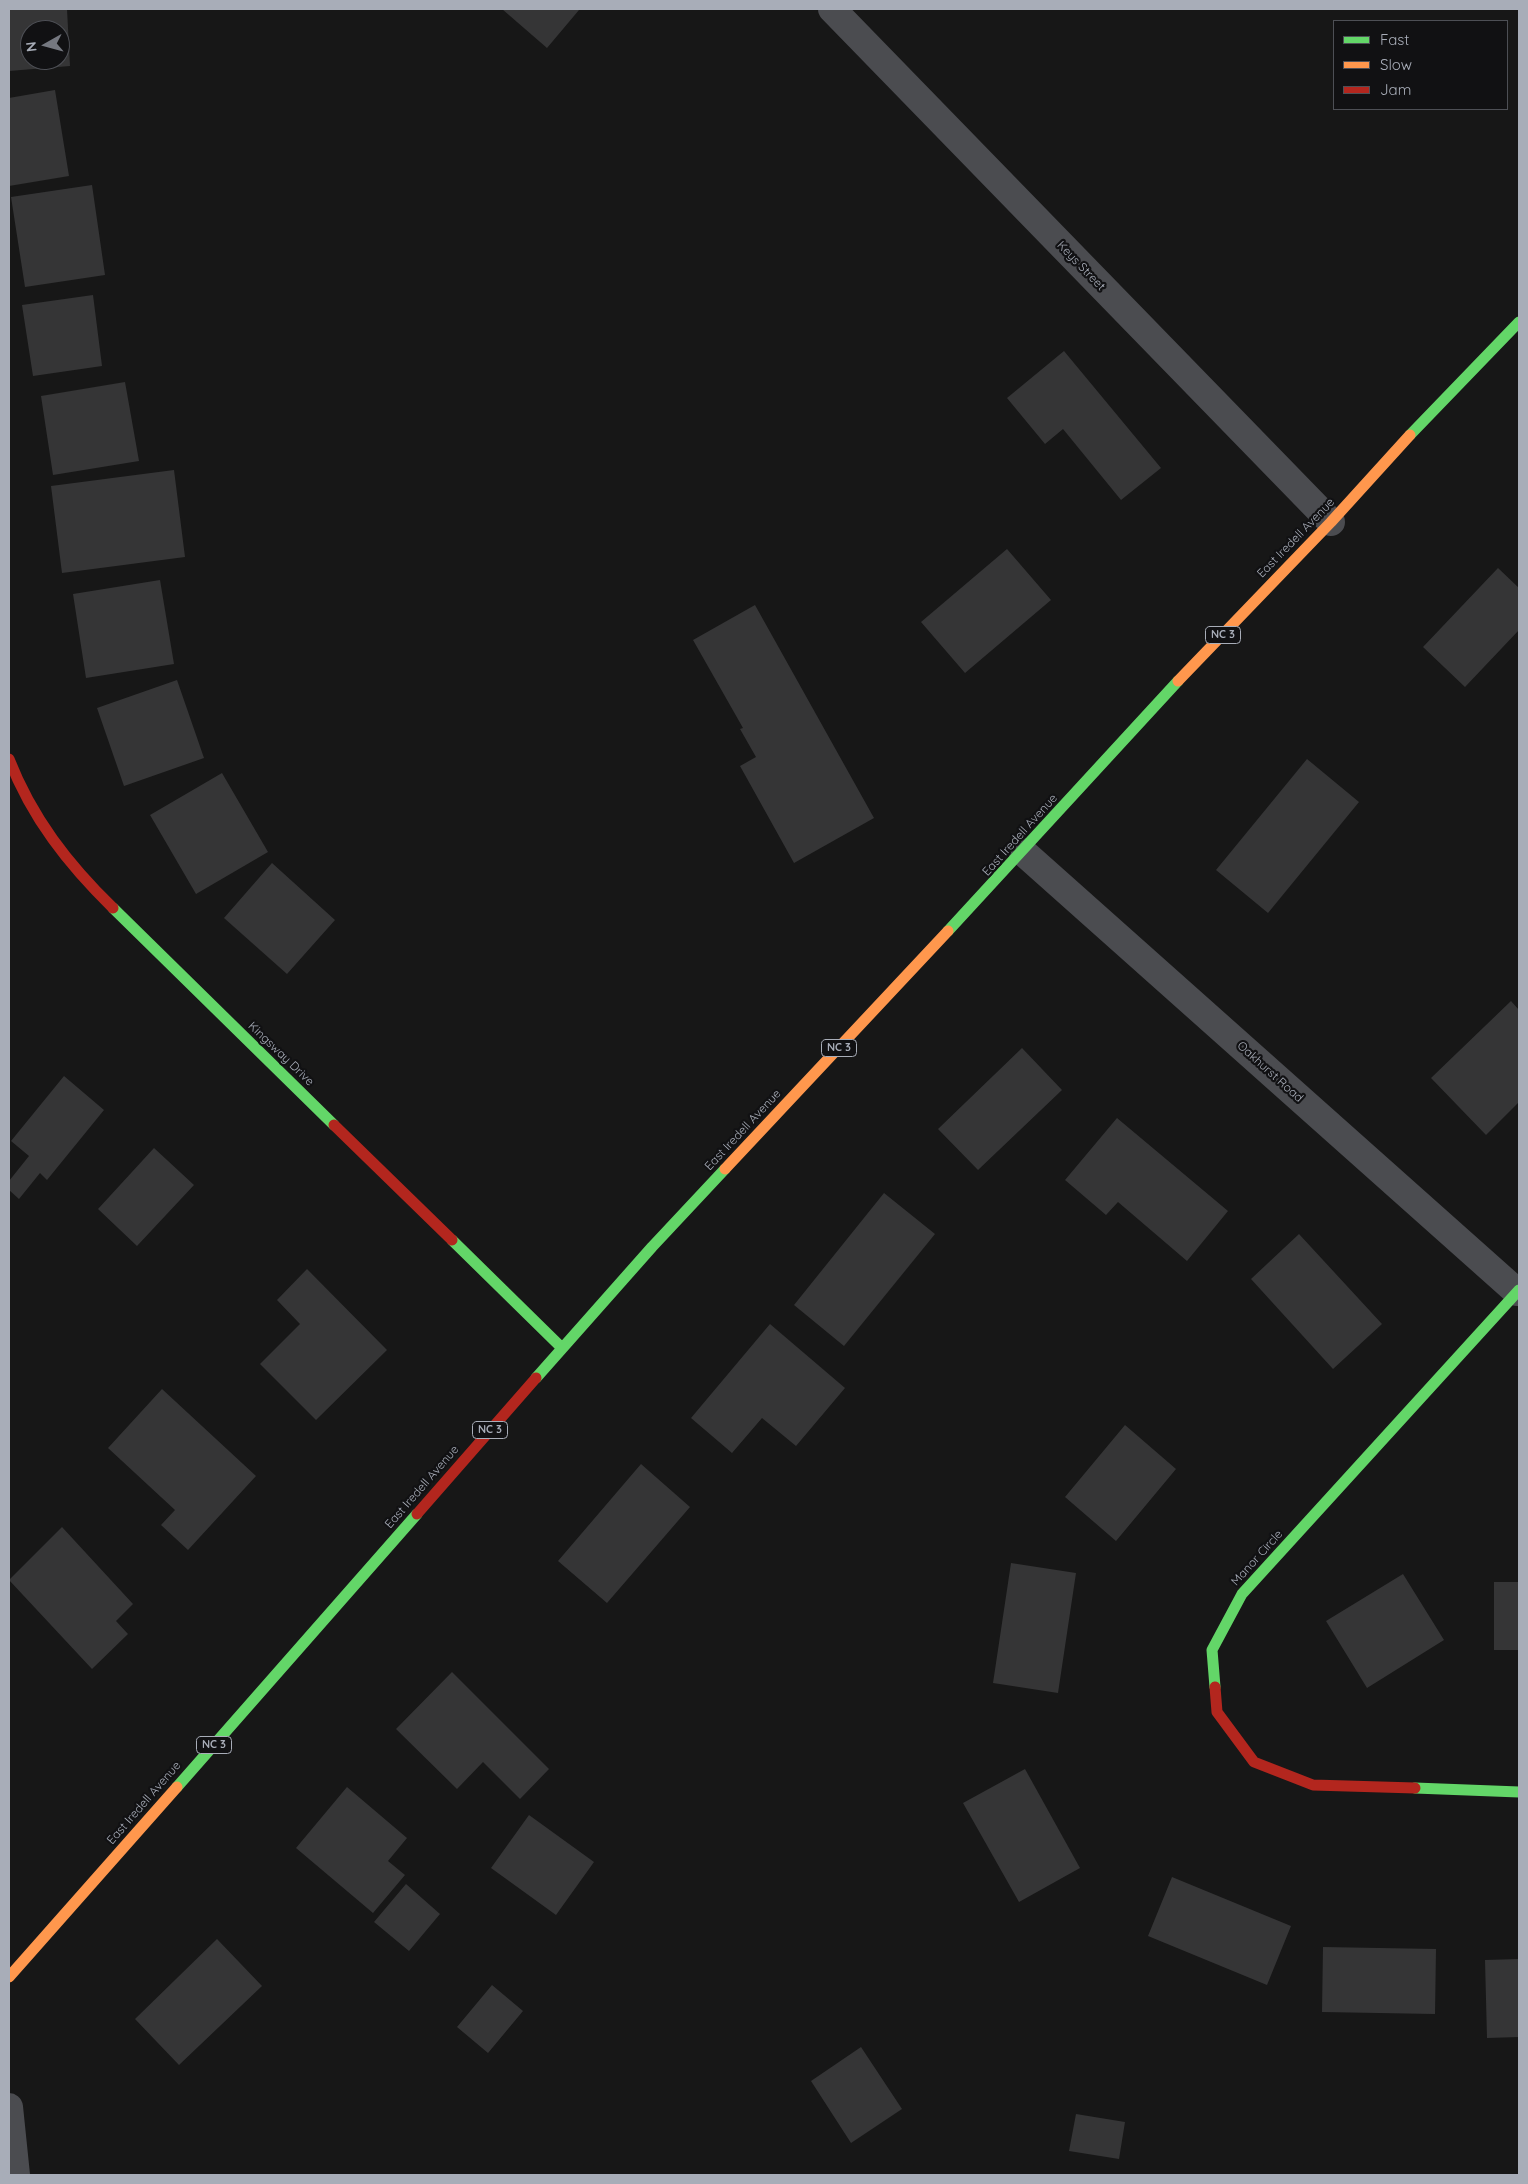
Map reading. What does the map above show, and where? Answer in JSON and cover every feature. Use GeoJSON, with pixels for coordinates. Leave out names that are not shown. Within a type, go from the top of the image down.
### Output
{"type":"FeatureCollection","features":[{"type":"Feature","properties":{"kind":"main road","name":"East Iredell Avenue"},"geometry":{"type":"LineString","coordinates":[[9,1978],[652,1247],[1023,852],[1162,698],[1519,322]]}},
{"type":"Feature","properties":{"kind":"main road","name":"Kingsway Drive"},"geometry":{"type":"LineString","coordinates":[[9,759],[34,816],[81,877],[562,1348]]}},
{"type":"Feature","properties":{"kind":"main road","name":"Manor Circle"},"geometry":{"type":"LineString","coordinates":[[1518,1291],[1242,1594],[1212,1650],[1216,1712],[1254,1762],[1313,1786],[1519,1792]]}},
{"type":"Feature","properties":{"kind":"street","name":"Keys Street"},"geometry":{"type":"LineString","coordinates":[[832,9],[1331,522]]}},
{"type":"Feature","properties":{"kind":"street","name":"Oakhurst Road"},"geometry":{"type":"LineString","coordinates":[[1023,852],[1518,1291]]}},
{"type":"Feature","properties":{"kind":"street"},"geometry":{"type":"LineString","coordinates":[[9,2107],[16,2175]]}},
{"type":"Feature","properties":{"kind":"building"},"geometry":{"type":"Polygon","coordinates":[[[9,9],[67,9],[68,20],[20,20],[21,70],[9,71],[9,9]]]}},
{"type":"Feature","properties":{"kind":"building"},"geometry":{"type":"Polygon","coordinates":[[[502,9],[578,9],[579,10],[547,48],[502,9]]]}},
{"type":"Feature","properties":{"kind":"building"},"geometry":{"type":"Polygon","coordinates":[[[55,90],[69,176],[9,186],[9,98],[55,90]]]}},
{"type":"Feature","properties":{"kind":"building"},"geometry":{"type":"Polygon","coordinates":[[[92,185],[105,275],[25,287],[11,197],[92,185]]]}},
{"type":"Feature","properties":{"kind":"building"},"geometry":{"type":"Polygon","coordinates":[[[93,295],[102,366],[33,376],[22,305],[93,295]]]}},
{"type":"Feature","properties":{"kind":"building"},"geometry":{"type":"Polygon","coordinates":[[[1064,351],[1161,468],[1121,500],[1063,429],[1045,444],[1007,398],[1064,351]]]}},
{"type":"Feature","properties":{"kind":"building"},"geometry":{"type":"Polygon","coordinates":[[[125,382],[139,461],[53,475],[41,396],[125,382]]]}},
{"type":"Feature","properties":{"kind":"building"},"geometry":{"type":"Polygon","coordinates":[[[174,470],[185,557],[62,573],[51,486],[174,470]]]}},
{"type":"Feature","properties":{"kind":"building"},"geometry":{"type":"Polygon","coordinates":[[[1007,549],[1051,600],[965,673],[921,622],[1007,549]]]}},
{"type":"Feature","properties":{"kind":"building"},"geometry":{"type":"Polygon","coordinates":[[[1498,568],[1519,588],[1519,630],[1465,687],[1423,647],[1498,568]]]}},
{"type":"Feature","properties":{"kind":"building"},"geometry":{"type":"Polygon","coordinates":[[[160,580],[174,664],[86,678],[73,594],[160,580]]]}},
{"type":"Feature","properties":{"kind":"building"},"geometry":{"type":"Polygon","coordinates":[[[755,605],[874,818],[794,863],[740,766],[756,757],[740,729],[743,728],[693,640],[755,605]]]}},
{"type":"Feature","properties":{"kind":"building"},"geometry":{"type":"Polygon","coordinates":[[[177,680],[204,758],[124,786],[97,708],[177,680]]]}},
{"type":"Feature","properties":{"kind":"building"},"geometry":{"type":"Polygon","coordinates":[[[1307,759],[1359,802],[1268,913],[1216,870],[1307,759]]]}},
{"type":"Feature","properties":{"kind":"building"},"geometry":{"type":"Polygon","coordinates":[[[222,773],[268,852],[196,894],[150,815],[222,773]]]}},
{"type":"Feature","properties":{"kind":"building"},"geometry":{"type":"Polygon","coordinates":[[[272,863],[335,920],[287,974],[224,918],[272,863]]]}},
{"type":"Feature","properties":{"kind":"building"},"geometry":{"type":"Polygon","coordinates":[[[1511,1001],[1519,1010],[1519,1102],[1486,1135],[1431,1078],[1511,1001]]]}},
{"type":"Feature","properties":{"kind":"building"},"geometry":{"type":"Polygon","coordinates":[[[1022,1048],[1062,1090],[978,1170],[938,1129],[1022,1048]]]}},
{"type":"Feature","properties":{"kind":"building"},"geometry":{"type":"Polygon","coordinates":[[[64,1076],[104,1110],[47,1180],[40,1173],[19,1199],[9,1190],[9,1181],[29,1156],[11,1141],[64,1076]]]}},
{"type":"Feature","properties":{"kind":"building"},"geometry":{"type":"Polygon","coordinates":[[[1117,1118],[1228,1211],[1187,1261],[1118,1202],[1106,1215],[1065,1180],[1117,1118]]]}},
{"type":"Feature","properties":{"kind":"building"},"geometry":{"type":"Polygon","coordinates":[[[154,1148],[194,1185],[137,1246],[98,1209],[154,1148]]]}},
{"type":"Feature","properties":{"kind":"building"},"geometry":{"type":"Polygon","coordinates":[[[884,1193],[935,1234],[844,1346],[794,1305],[884,1193]]]}},
{"type":"Feature","properties":{"kind":"building"},"geometry":{"type":"Polygon","coordinates":[[[1299,1234],[1382,1324],[1333,1369],[1251,1279],[1299,1234]]]}},
{"type":"Feature","properties":{"kind":"building"},"geometry":{"type":"Polygon","coordinates":[[[307,1269],[387,1350],[316,1420],[260,1364],[300,1324],[277,1300],[307,1269]]]}},
{"type":"Feature","properties":{"kind":"building"},"geometry":{"type":"Polygon","coordinates":[[[770,1324],[845,1388],[796,1446],[762,1418],[732,1453],[691,1418],[770,1324]]]}},
{"type":"Feature","properties":{"kind":"building"},"geometry":{"type":"Polygon","coordinates":[[[162,1389],[256,1476],[188,1550],[161,1525],[175,1510],[108,1448],[162,1389]]]}},
{"type":"Feature","properties":{"kind":"building"},"geometry":{"type":"Polygon","coordinates":[[[1125,1425],[1176,1469],[1116,1541],[1065,1497],[1125,1425]]]}},
{"type":"Feature","properties":{"kind":"building"},"geometry":{"type":"Polygon","coordinates":[[[641,1464],[690,1507],[607,1603],[558,1561],[641,1464]]]}},
{"type":"Feature","properties":{"kind":"building"},"geometry":{"type":"Polygon","coordinates":[[[62,1527],[133,1604],[116,1621],[128,1634],[92,1669],[9,1580],[62,1527]]]}},
{"type":"Feature","properties":{"kind":"building"},"geometry":{"type":"Polygon","coordinates":[[[1011,1563],[1076,1573],[1058,1693],[993,1683],[1011,1563]]]}},
{"type":"Feature","properties":{"kind":"building"},"geometry":{"type":"Polygon","coordinates":[[[1403,1574],[1444,1640],[1367,1688],[1326,1621],[1403,1574]]]}},
{"type":"Feature","properties":{"kind":"building"},"geometry":{"type":"Polygon","coordinates":[[[1494,1582],[1519,1582],[1519,1650],[1494,1650],[1494,1582]]]}},
{"type":"Feature","properties":{"kind":"building"},"geometry":{"type":"Polygon","coordinates":[[[452,1672],[549,1769],[520,1799],[483,1762],[457,1789],[396,1729],[452,1672]]]}},
{"type":"Feature","properties":{"kind":"building"},"geometry":{"type":"Polygon","coordinates":[[[1025,1769],[1080,1868],[1019,1902],[963,1803],[1025,1769]]]}},
{"type":"Feature","properties":{"kind":"building"},"geometry":{"type":"Polygon","coordinates":[[[347,1787],[407,1838],[388,1861],[405,1875],[373,1913],[296,1848],[347,1787]]]}},
{"type":"Feature","properties":{"kind":"building"},"geometry":{"type":"Polygon","coordinates":[[[529,1815],[594,1862],[556,1915],[491,1868],[529,1815]]]}},
{"type":"Feature","properties":{"kind":"building"},"geometry":{"type":"Polygon","coordinates":[[[1172,1877],[1291,1926],[1267,1985],[1148,1936],[1172,1877]]]}},
{"type":"Feature","properties":{"kind":"building"},"geometry":{"type":"Polygon","coordinates":[[[406,1884],[440,1914],[409,1951],[374,1922],[406,1884]]]}},
{"type":"Feature","properties":{"kind":"building"},"geometry":{"type":"Polygon","coordinates":[[[217,1939],[262,1986],[179,2065],[135,2019],[217,1939]]]}},
{"type":"Feature","properties":{"kind":"building"},"geometry":{"type":"Polygon","coordinates":[[[1323,1947],[1436,1949],[1435,2014],[1322,2012],[1323,1947]]]}},
{"type":"Feature","properties":{"kind":"building"},"geometry":{"type":"Polygon","coordinates":[[[1519,1959],[1519,2037],[1487,2038],[1485,1960],[1519,1959]]]}},
{"type":"Feature","properties":{"kind":"building"},"geometry":{"type":"Polygon","coordinates":[[[492,1985],[523,2011],[488,2053],[457,2027],[492,1985]]]}},
{"type":"Feature","properties":{"kind":"building"},"geometry":{"type":"Polygon","coordinates":[[[861,2047],[902,2109],[851,2143],[811,2081],[861,2047]]]}},
{"type":"Feature","properties":{"kind":"building"},"geometry":{"type":"Polygon","coordinates":[[[1076,2114],[1125,2122],[1119,2159],[1069,2151],[1076,2114]]]}},
{"type":"Feature","properties":{"kind":"traffic: fast"},"geometry":{"type":"LineString","coordinates":[[1410,435],[1519,322]]}},
{"type":"Feature","properties":{"kind":"traffic: fast"},"geometry":{"type":"LineString","coordinates":[[948,931],[1178,681]]}},
{"type":"Feature","properties":{"kind":"traffic: fast"},"geometry":{"type":"LineString","coordinates":[[113,908],[334,1125]]}},
{"type":"Feature","properties":{"kind":"traffic: fast"},"geometry":{"type":"LineString","coordinates":[[536,1378],[652,1247],[725,1169]]}},
{"type":"Feature","properties":{"kind":"traffic: fast"},"geometry":{"type":"LineString","coordinates":[[452,1240],[562,1348]]}},
{"type":"Feature","properties":{"kind":"traffic: fast"},"geometry":{"type":"LineString","coordinates":[[1215,1687],[1212,1650],[1242,1594],[1519,1290]]}},
{"type":"Feature","properties":{"kind":"traffic: fast"},"geometry":{"type":"LineString","coordinates":[[177,1787],[417,1514]]}},
{"type":"Feature","properties":{"kind":"traffic: fast"},"geometry":{"type":"LineString","coordinates":[[1415,1788],[1519,1792]]}},
{"type":"Feature","properties":{"kind":"traffic: slow"},"geometry":{"type":"LineString","coordinates":[[1178,681],[1331,522],[1410,435]]}},
{"type":"Feature","properties":{"kind":"traffic: slow"},"geometry":{"type":"LineString","coordinates":[[725,1169],[948,931]]}},
{"type":"Feature","properties":{"kind":"traffic: slow"},"geometry":{"type":"LineString","coordinates":[[9,1977],[177,1787]]}},
{"type":"Feature","properties":{"kind":"traffic: jam"},"geometry":{"type":"LineString","coordinates":[[9,759],[18,781],[53,839],[66,857],[113,908]]}},
{"type":"Feature","properties":{"kind":"traffic: jam"},"geometry":{"type":"LineString","coordinates":[[334,1125],[452,1240]]}},
{"type":"Feature","properties":{"kind":"traffic: jam"},"geometry":{"type":"LineString","coordinates":[[417,1514],[536,1378]]}},
{"type":"Feature","properties":{"kind":"traffic: jam"},"geometry":{"type":"LineString","coordinates":[[1215,1687],[1217,1712],[1254,1762],[1313,1785],[1415,1788]]}}]}
